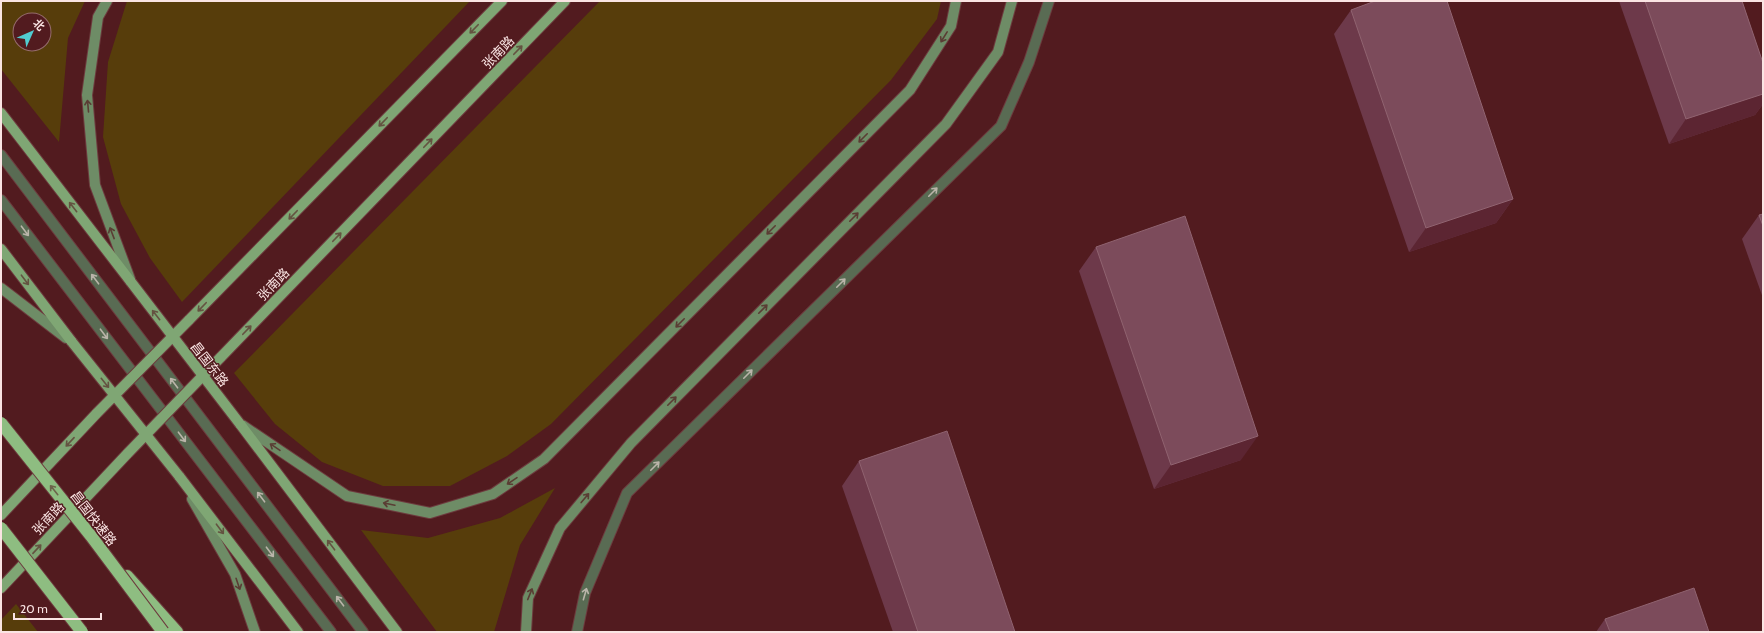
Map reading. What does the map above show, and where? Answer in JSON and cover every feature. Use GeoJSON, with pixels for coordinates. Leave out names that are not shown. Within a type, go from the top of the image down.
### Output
{"type":"FeatureCollection","features":[{"type":"Feature","properties":{"kind":"highway","name":"昌国快速路"},"geometry":{"type":"LineString","coordinates":[[1,423],[91,536],[163,632]]}},
{"type":"Feature","properties":{"kind":"highway"},"geometry":{"type":"LineString","coordinates":[[1,528],[82,632]]}},
{"type":"Feature","properties":{"kind":"highway"},"geometry":{"type":"LineString","coordinates":[[91,536],[177,632]]}},
{"type":"Feature","properties":{"kind":"main road"},"geometry":{"type":"LineString","coordinates":[[107,1],[98,17],[87,96],[95,185],[131,282]]}},
{"type":"Feature","properties":{"kind":"main road"},"geometry":{"type":"LineString","coordinates":[[1,515],[97,413],[502,1]]}},
{"type":"Feature","properties":{"kind":"main road","name":"张南路"},"geometry":{"type":"LineString","coordinates":[[1,588],[128,453],[565,1]]}},
{"type":"Feature","properties":{"kind":"main road"},"geometry":{"type":"LineString","coordinates":[[240,424],[347,496],[430,513],[493,494],[544,459],[910,90],[951,26],[956,1]]}},
{"type":"Feature","properties":{"kind":"main road"},"geometry":{"type":"LineString","coordinates":[[526,632],[528,598],[560,528],[631,443],[946,124],[998,52],[1012,1]]}},
{"type":"Feature","properties":{"kind":"main road","name":"昌国东路"},"geometry":{"type":"LineString","coordinates":[[1,113],[240,424],[397,632]]}},
{"type":"Feature","properties":{"kind":"main road"},"geometry":{"type":"LineString","coordinates":[[1,249],[72,342],[179,476],[298,632]]}},
{"type":"Feature","properties":{"kind":"main road"},"geometry":{"type":"LineString","coordinates":[[1,288],[72,342]]}},
{"type":"Feature","properties":{"kind":"main road"},"geometry":{"type":"LineString","coordinates":[[179,476],[235,574],[254,632]]}},
{"type":"Feature","properties":{"kind":"lane"},"geometry":{"type":"LineString","coordinates":[[577,632],[585,593],[628,493],[1001,126],[1029,62],[1049,1]]}},
{"type":"Feature","properties":{"kind":"lane"},"geometry":{"type":"LineString","coordinates":[[1,155],[363,632]]}},
{"type":"Feature","properties":{"kind":"lane"},"geometry":{"type":"LineString","coordinates":[[1,200],[331,632]]}},
{"type":"Feature","properties":{"kind":"shaded area"},"geometry":{"type":"Polygon","coordinates":[[[1,1],[85,1],[68,38],[59,142],[1,69],[1,1]]]}},
{"type":"Feature","properties":{"kind":"shaded area"},"geometry":{"type":"Polygon","coordinates":[[[127,1],[470,1],[182,302],[150,258],[121,204],[103,137],[108,62],[127,1]]]}},
{"type":"Feature","properties":{"kind":"shaded area"},"geometry":{"type":"Polygon","coordinates":[[[600,1],[941,1],[937,19],[891,80],[551,424],[507,456],[450,486],[383,486],[322,462],[275,424],[234,373],[600,1]]]}},
{"type":"Feature","properties":{"kind":"shaded area"},"geometry":{"type":"Polygon","coordinates":[[[555,488],[520,545],[494,632],[437,632],[361,530],[428,538],[500,518],[555,488]]]}},
{"type":"Feature","properties":{"kind":"shaded area"},"geometry":{"type":"Polygon","coordinates":[[[16,604],[38,632],[1,632],[1,620],[16,604]]]}},
{"type":"Feature","properties":{"kind":"building"},"geometry":{"type":"Polygon","coordinates":[[[1375,1],[1447,1],[1513,199],[1426,228],[1351,10],[1375,1]]]}},
{"type":"Feature","properties":{"kind":"building"},"geometry":{"type":"Polygon","coordinates":[[[1645,1],[1742,1],[1763,63],[1763,94],[1686,119],[1645,1]]]}},
{"type":"Feature","properties":{"kind":"building"},"geometry":{"type":"Polygon","coordinates":[[[1763,214],[1763,226],[1759,215],[1763,214]]]}},
{"type":"Feature","properties":{"kind":"building"},"geometry":{"type":"Polygon","coordinates":[[[1185,216],[1258,436],[1171,465],[1096,247],[1185,216]]]}},
{"type":"Feature","properties":{"kind":"building"},"geometry":{"type":"Polygon","coordinates":[[[947,431],[1015,632],[918,632],[859,461],[947,431]]]}},
{"type":"Feature","properties":{"kind":"building"},"geometry":{"type":"Polygon","coordinates":[[[1694,588],[1709,632],[1610,632],[1605,619],[1694,588]]]}}]}
